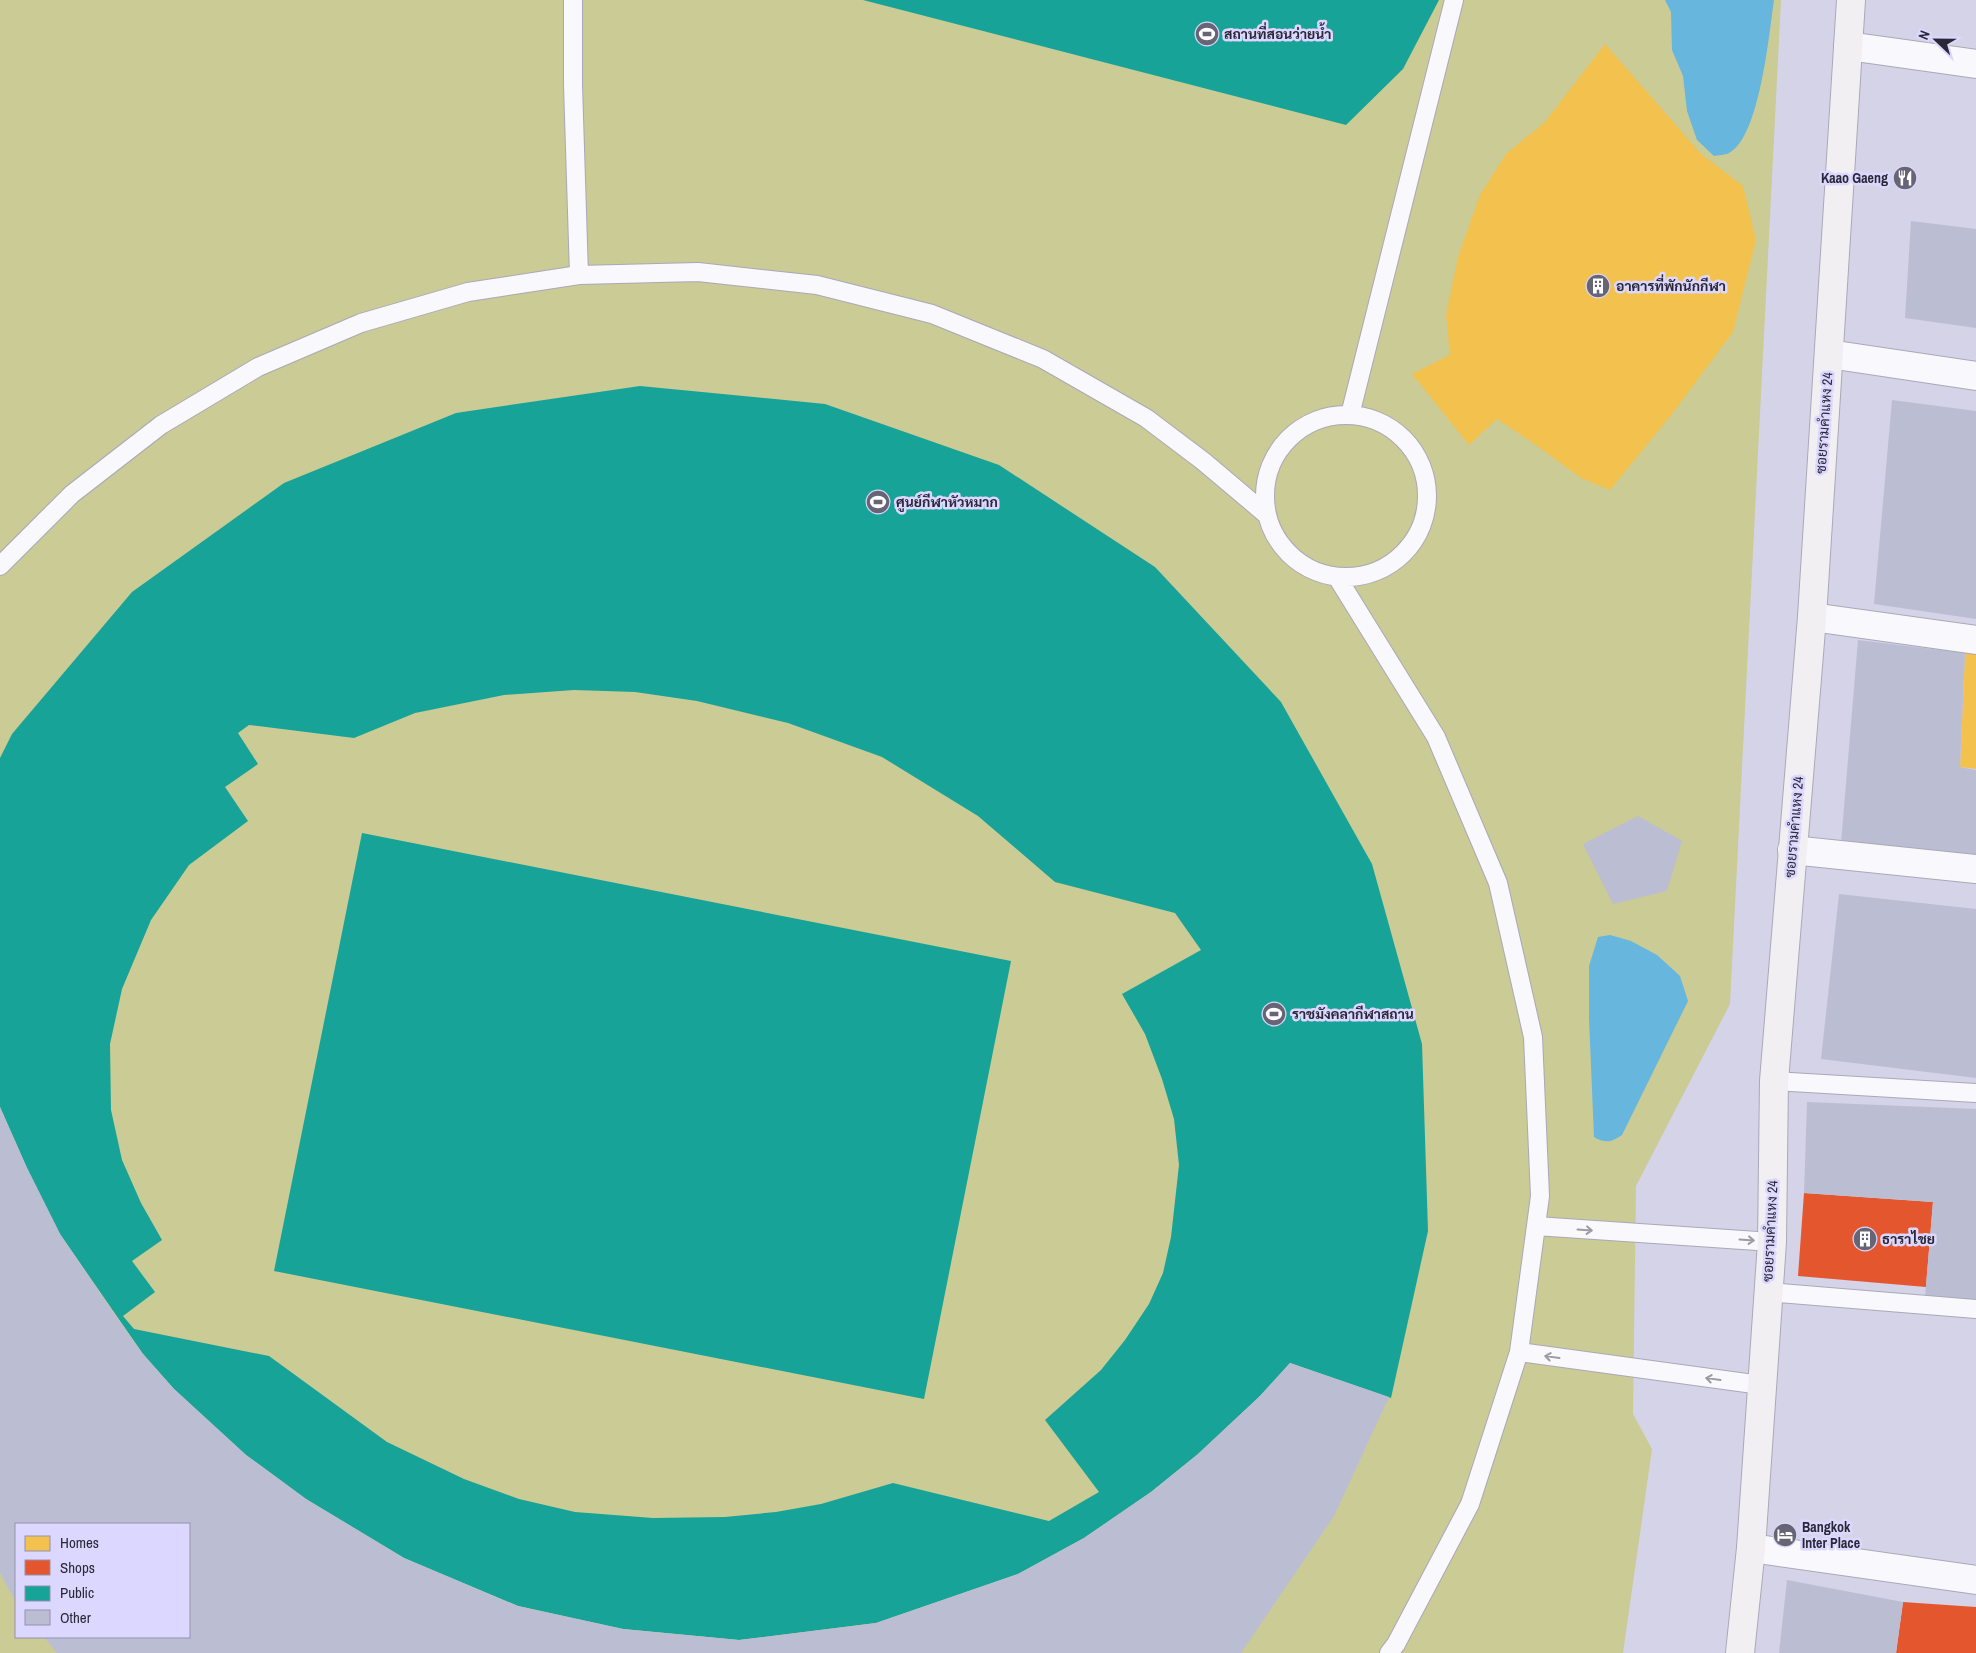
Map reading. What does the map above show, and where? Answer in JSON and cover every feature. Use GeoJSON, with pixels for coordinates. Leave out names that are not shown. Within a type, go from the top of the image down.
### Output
{"type":"FeatureCollection","features":[{"type":"Feature","properties":{"kind":"main road","name":"ซอยรามคำแหง 24"},"geometry":{"type":"LineString","coordinates":[[1740,1653],[1751,1548],[1767,1292],[1772,1242],[1774,1081],[1812,617],[1851,0]]}},
{"type":"Feature","properties":{"kind":"street"},"geometry":{"type":"LineString","coordinates":[[1848,46],[1976,64]]}},
{"type":"Feature","properties":{"kind":"street"},"geometry":{"type":"LineString","coordinates":[[1829,354],[1976,376]]}},
{"type":"Feature","properties":{"kind":"street"},"geometry":{"type":"LineString","coordinates":[[1812,617],[1976,640]]}},
{"type":"Feature","properties":{"kind":"street"},"geometry":{"type":"LineString","coordinates":[[1792,850],[1976,869]]}},
{"type":"Feature","properties":{"kind":"street"},"geometry":{"type":"LineString","coordinates":[[1751,1548],[1976,1580]]}},
{"type":"Feature","properties":{"kind":"lane"},"geometry":{"type":"LineString","coordinates":[[573,0],[573,85],[579,275]]}},
{"type":"Feature","properties":{"kind":"lane"},"geometry":{"type":"LineString","coordinates":[[1350,415],[1454,0]]}},
{"type":"Feature","properties":{"kind":"lane"},"geometry":{"type":"LineString","coordinates":[[0,566],[72,494],[146,436],[258,367],[361,323],[468,292],[579,275],[698,272],[817,285],[932,314],[1043,359],[1146,418],[1267,515]]}},
{"type":"Feature","properties":{"kind":"lane"},"geometry":{"type":"LineString","coordinates":[[1339,414],[1364,416],[1388,425],[1407,441],[1421,463],[1428,490],[1424,518],[1412,544],[1391,564],[1366,576],[1337,577],[1310,570],[1287,553],[1271,530],[1267,515],[1264,502],[1266,477],[1276,453],[1293,434],[1314,420],[1339,414]]}},
{"type":"Feature","properties":{"kind":"lane"},"geometry":{"type":"LineString","coordinates":[[1337,577],[1436,737],[1498,883],[1533,1037],[1540,1196],[1519,1352],[1470,1504],[1396,1644],[1389,1653]]}},
{"type":"Feature","properties":{"kind":"lane"},"geometry":{"type":"LineString","coordinates":[[1774,1081],[1976,1093]]}},
{"type":"Feature","properties":{"kind":"lane"},"geometry":{"type":"LineString","coordinates":[[1536,1226],[1772,1242]]}},
{"type":"Feature","properties":{"kind":"lane"},"geometry":{"type":"LineString","coordinates":[[1767,1292],[1976,1309]]}},
{"type":"Feature","properties":{"kind":"lane"},"geometry":{"type":"LineString","coordinates":[[1519,1352],[1761,1385]]}},
{"type":"Feature","properties":{"kind":"green space","name":"ศูนย์กีฬาหัวหมาก"},"geometry":{"type":"Polygon","coordinates":[[[0,0],[1781,0],[1730,1004],[1636,1186],[1633,1414],[1652,1449],[1623,1653],[0,1653],[0,0]]]}},
{"type":"Feature","properties":{"kind":"water"},"geometry":{"type":"Polygon","coordinates":[[[1665,0],[1774,0],[1766,59],[1756,106],[1740,143],[1729,153],[1714,156],[1697,140],[1687,111],[1683,76],[1672,50],[1671,12],[1665,0]]]}},
{"type":"Feature","properties":{"kind":"water"},"geometry":{"type":"Polygon","coordinates":[[[1610,935],[1631,941],[1657,955],[1680,976],[1688,1001],[1622,1135],[1611,1141],[1602,1141],[1594,1137],[1589,1018],[1589,966],[1598,937],[1610,935]]]}},
{"type":"Feature","properties":{"kind":"building: Homes","name":"อาคารที่พักนักกีฬา"},"geometry":{"type":"Polygon","coordinates":[[[1605,44],[1701,154],[1743,186],[1756,240],[1733,332],[1672,414],[1610,490],[1581,478],[1497,419],[1469,445],[1412,374],[1450,355],[1446,315],[1458,257],[1480,195],[1506,154],[1545,122],[1605,44]]]}},
{"type":"Feature","properties":{"kind":"building: Homes"},"geometry":{"type":"Polygon","coordinates":[[[1965,653],[1976,654],[1976,769],[1960,767],[1965,653]]]}},
{"type":"Feature","properties":{"kind":"building: Shops","name":"ธาราไชย"},"geometry":{"type":"Polygon","coordinates":[[[1804,1193],[1933,1202],[1926,1287],[1798,1276],[1804,1193]]]}},
{"type":"Feature","properties":{"kind":"building: Shops"},"geometry":{"type":"Polygon","coordinates":[[[1903,1602],[1976,1607],[1976,1653],[1896,1653],[1903,1602]]]}},
{"type":"Feature","properties":{"kind":"building: Public","name":"สถานที่สอนว่ายน้ำ"},"geometry":{"type":"Polygon","coordinates":[[[863,0],[1439,0],[1403,69],[1346,125],[863,0]]]}},
{"type":"Feature","properties":{"kind":"building: Public","name":"ราชมังคลากีฬาสถาน"},"geometry":{"type":"Polygon","coordinates":[[[640,386],[825,404],[999,465],[1155,567],[1281,702],[1372,864],[1422,1044],[1428,1231],[1391,1398],[1290,1363],[1260,1396],[1198,1454],[1151,1492],[1084,1538],[1018,1574],[876,1623],[739,1640],[623,1629],[518,1606],[404,1558],[306,1499],[246,1455],[174,1389],[143,1354],[60,1234],[27,1168],[0,1107],[0,758],[12,734],[132,592],[284,483],[456,413],[640,386]],[[574,690],[504,695],[415,713],[354,738],[249,725],[238,733],[258,764],[225,787],[248,821],[189,865],[151,920],[122,989],[110,1044],[111,1110],[122,1160],[141,1203],[162,1240],[132,1261],[155,1292],[123,1316],[134,1329],[269,1356],[387,1442],[464,1479],[519,1499],[575,1512],[653,1518],[725,1517],[776,1512],[821,1504],[893,1483],[1049,1521],[1099,1492],[1045,1420],[1101,1370],[1125,1340],[1149,1304],[1163,1273],[1171,1237],[1179,1165],[1174,1119],[1162,1079],[1145,1034],[1122,994],[1201,950],[1175,913],[1055,882],[978,816],[882,757],[788,723],[697,701],[635,692],[574,690]]]}},
{"type":"Feature","properties":{"kind":"building: Public"},"geometry":{"type":"Polygon","coordinates":[[[362,833],[1011,961],[924,1399],[274,1271],[362,833]]]}},
{"type":"Feature","properties":{"kind":"building: Other"},"geometry":{"type":"Polygon","coordinates":[[[1911,221],[1976,229],[1976,328],[1905,318],[1911,221]]]}},
{"type":"Feature","properties":{"kind":"building: Other"},"geometry":{"type":"Polygon","coordinates":[[[1892,400],[1976,411],[1976,619],[1874,604],[1892,400]]]}},
{"type":"Feature","properties":{"kind":"building: Other"},"geometry":{"type":"Polygon","coordinates":[[[1858,640],[1965,653],[1960,767],[1976,770],[1976,857],[1841,843],[1858,640]]]}},
{"type":"Feature","properties":{"kind":"building: Other"},"geometry":{"type":"Polygon","coordinates":[[[1638,816],[1682,841],[1667,891],[1613,904],[1583,844],[1638,816]]]}},
{"type":"Feature","properties":{"kind":"building: Other"},"geometry":{"type":"Polygon","coordinates":[[[1839,894],[1976,909],[1976,1078],[1821,1059],[1839,894]]]}},
{"type":"Feature","properties":{"kind":"building: Other"},"geometry":{"type":"Polygon","coordinates":[[[1807,1102],[1976,1109],[1976,1301],[1925,1297],[1933,1202],[1804,1193],[1807,1102]]]}},
{"type":"Feature","properties":{"kind":"building: Other"},"geometry":{"type":"Polygon","coordinates":[[[0,1107],[27,1168],[60,1234],[115,1315],[143,1354],[174,1389],[246,1455],[306,1499],[404,1558],[518,1606],[623,1629],[739,1640],[876,1623],[1018,1574],[1084,1538],[1151,1492],[1198,1454],[1260,1396],[1290,1363],[1389,1397],[1334,1516],[1241,1653],[57,1653],[45,1638],[190,1638],[190,1523],[15,1523],[15,1600],[0,1573],[0,1107]]]}},
{"type":"Feature","properties":{"kind":"building: Other"},"geometry":{"type":"Polygon","coordinates":[[[1787,1580],[1903,1602],[1896,1653],[1779,1653],[1787,1580]]]}},
{"type":"Feature","properties":{"kind":"place","name":"สถานที่สอนว่ายน้ำ"},"geometry":{"type":"Point","coordinates":[1207,34]}},
{"type":"Feature","properties":{"kind":"place","name":"Kaao Gaeng"},"geometry":{"type":"Point","coordinates":[1905,178]}},
{"type":"Feature","properties":{"kind":"place","name":"อาคารที่พักนักกีฬา"},"geometry":{"type":"Point","coordinates":[1598,286]}},
{"type":"Feature","properties":{"kind":"place","name":"ศูนย์กีฬาหัวหมาก"},"geometry":{"type":"Point","coordinates":[878,502]}},
{"type":"Feature","properties":{"kind":"place","name":"ราชมังคลากีฬาสถาน"},"geometry":{"type":"Point","coordinates":[1274,1014]}},
{"type":"Feature","properties":{"kind":"place","name":"ธาราไชย"},"geometry":{"type":"Point","coordinates":[1865,1239]}},
{"type":"Feature","properties":{"kind":"place","name":"Bangkok Inter Place"},"geometry":{"type":"Point","coordinates":[1785,1535]}}]}
